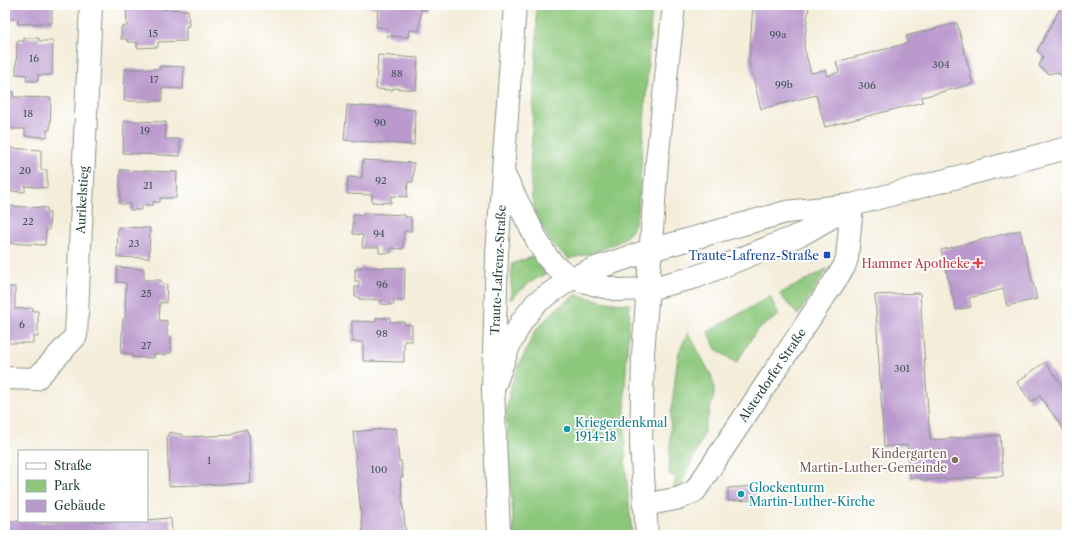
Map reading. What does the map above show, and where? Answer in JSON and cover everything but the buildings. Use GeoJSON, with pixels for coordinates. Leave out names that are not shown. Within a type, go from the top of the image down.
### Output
{"type":"FeatureCollection","features":[{"type":"Feature","properties":{"kind":"street","name":"Aurikelstieg"},"geometry":{"type":"LineString","coordinates":[[5,378],[36,379],[76,336],[91,5]]}},
{"type":"Feature","properties":{"kind":"street","name":"Traute-Lafrenz-Straße"},"geometry":{"type":"LineString","coordinates":[[499,535],[493,389],[497,254],[515,5]]}},
{"type":"Feature","properties":{"kind":"street"},"geometry":{"type":"LineString","coordinates":[[647,535],[641,444],[643,355],[657,161],[674,5]]}},
{"type":"Feature","properties":{"kind":"street"},"geometry":{"type":"LineString","coordinates":[[493,389],[509,346],[522,321],[536,303],[572,278],[593,269],[651,250],[786,212],[852,205],[1067,148]]}},
{"type":"Feature","properties":{"kind":"street"},"geometry":{"type":"LineString","coordinates":[[503,174],[547,257],[559,269],[572,278],[619,290],[648,289],[696,277],[804,233],[852,205]]}},
{"type":"Feature","properties":{"kind":"street","name":"Alsterdorfer Straße"},"geometry":{"type":"LineString","coordinates":[[644,505],[680,498],[695,491],[844,267],[852,205]]}},
{"type":"Feature","properties":{"kind":"green space"},"geometry":{"type":"Polygon","coordinates":[[[536,5],[652,5],[638,212],[634,226],[627,236],[620,241],[604,249],[569,259],[552,244],[538,220],[532,199],[530,172],[537,34],[536,5]]]}},
{"type":"Feature","properties":{"kind":"green space"},"geometry":{"type":"Polygon","coordinates":[[[534,256],[548,272],[531,282],[510,300],[512,264],[534,256]]]}},
{"type":"Feature","properties":{"kind":"green space"},"geometry":{"type":"Polygon","coordinates":[[[827,269],[798,315],[779,294],[827,269]]]}},
{"type":"Feature","properties":{"kind":"green space"},"geometry":{"type":"Polygon","coordinates":[[[577,294],[603,301],[630,304],[625,387],[625,462],[632,535],[514,535],[506,411],[512,383],[535,331],[556,309],[577,294]]]}},
{"type":"Feature","properties":{"kind":"green space"},"geometry":{"type":"Polygon","coordinates":[[[770,296],[779,315],[757,330],[736,363],[716,349],[708,332],[770,296]]]}},
{"type":"Feature","properties":{"kind":"green space"},"geometry":{"type":"Polygon","coordinates":[[[688,332],[711,375],[714,386],[714,395],[701,441],[679,489],[674,487],[676,477],[669,474],[671,412],[678,355],[688,332]]]}},
{"type":"Feature","properties":{"kind":"place","name":"Traute-Lafrenz-Straße"},"geometry":{"type":"Point","coordinates":[827,255]}},
{"type":"Feature","properties":{"kind":"place","name":"Hammer Apotheke"},"geometry":{"type":"Point","coordinates":[978,263]}},
{"type":"Feature","properties":{"kind":"place","name":"Kriegerdenkmal 1914-18"},"geometry":{"type":"Point","coordinates":[567,429]}},
{"type":"Feature","properties":{"kind":"place","name":"Kindergarten Martin-Luther-Gemeinde"},"geometry":{"type":"Point","coordinates":[955,460]}},
{"type":"Feature","properties":{"kind":"place","name":"Glockenturm Martin-Luther-Kirche"},"geometry":{"type":"Point","coordinates":[741,494]}}]}
